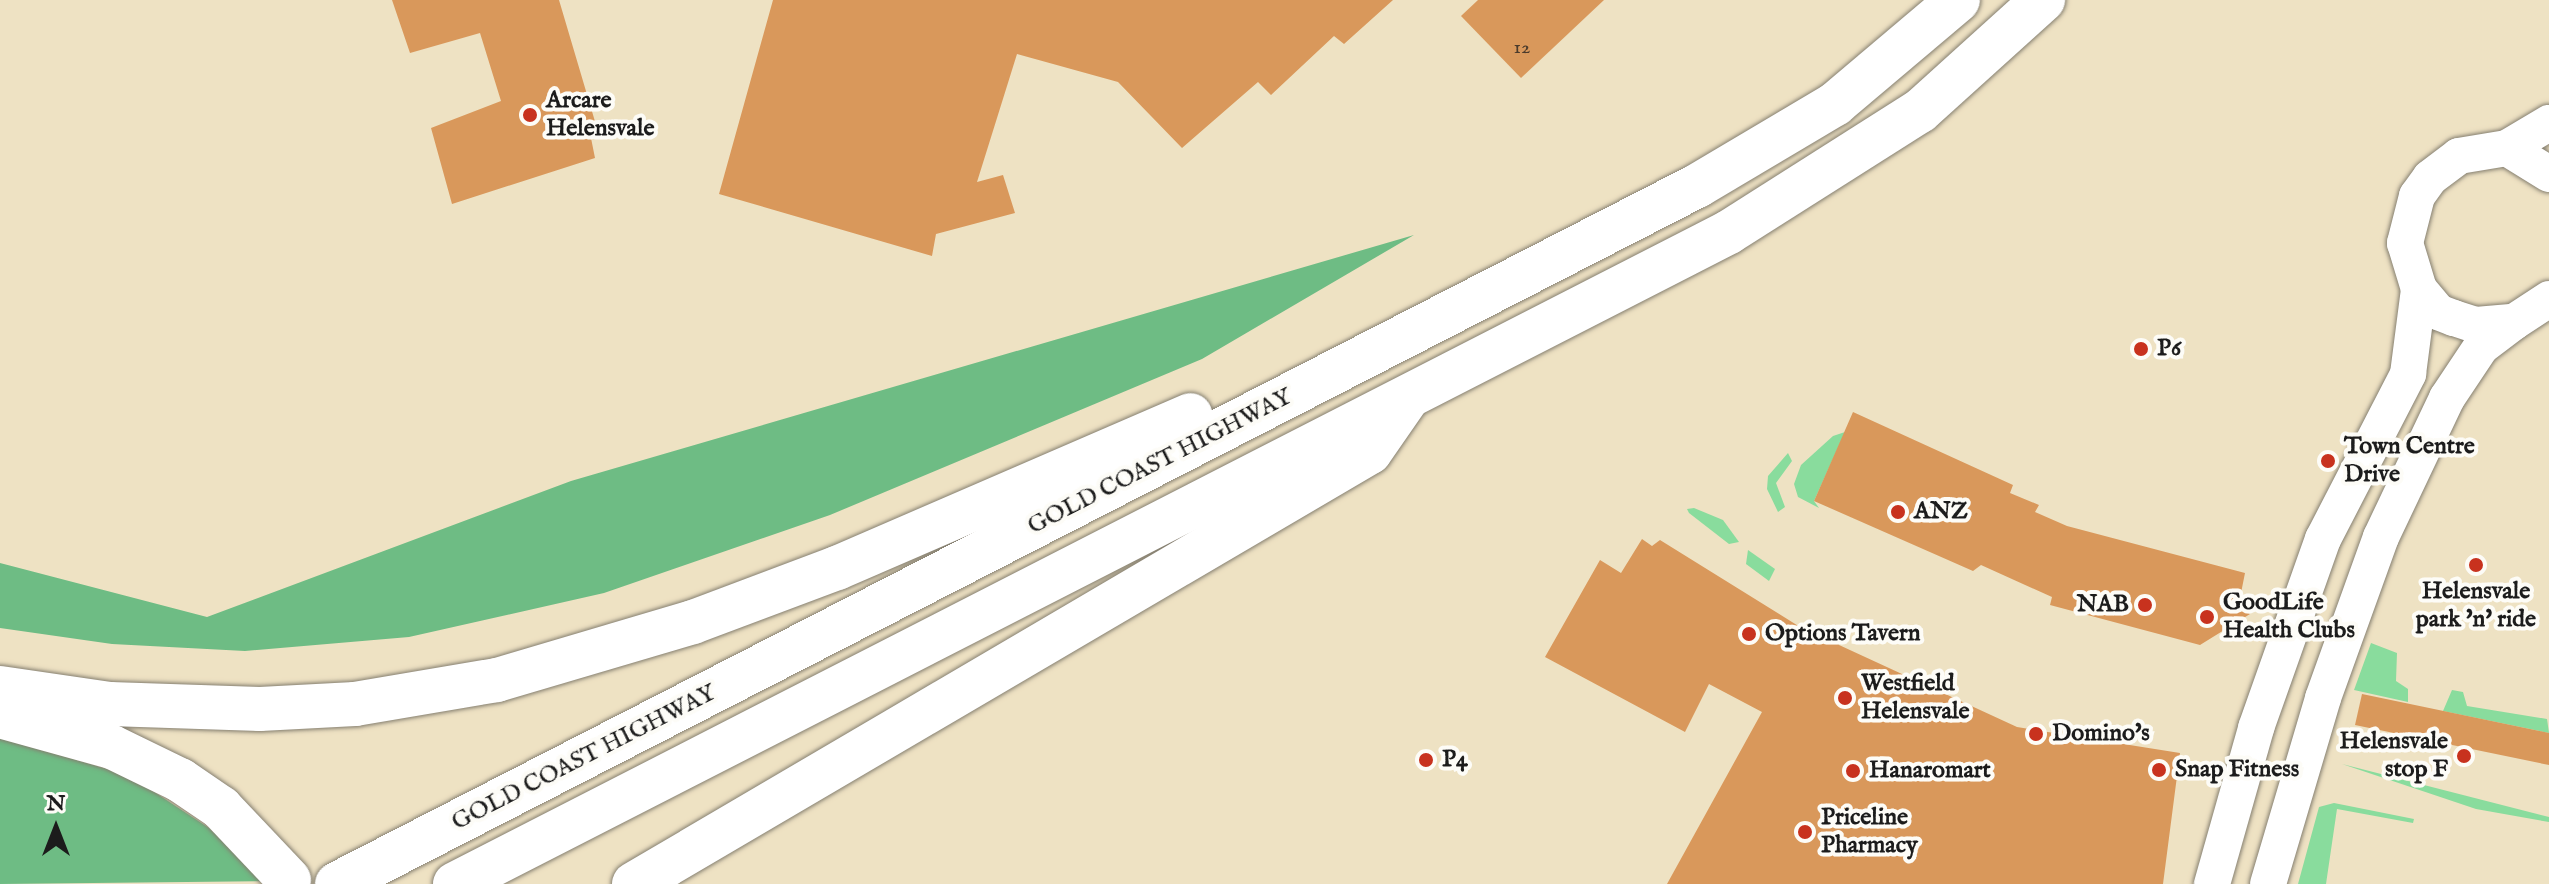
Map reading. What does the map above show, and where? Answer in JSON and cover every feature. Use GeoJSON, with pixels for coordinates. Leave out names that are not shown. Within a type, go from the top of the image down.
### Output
{"type":"FeatureCollection","features":[{"type":"Feature","properties":{"kind":"highway","name":"GOLD COAST HIGHWAY"},"geometry":{"type":"LineString","coordinates":[[341,882],[1762,150],[1835,104],[1958,0]]}},
{"type":"Feature","properties":{"kind":"highway"},"geometry":{"type":"LineString","coordinates":[[455,884],[1799,192],[1920,111],[2043,0]]}},
{"type":"Feature","properties":{"kind":"highway"},"geometry":{"type":"LineString","coordinates":[[0,688],[110,704],[260,709],[355,704],[510,677],[693,622],[837,568],[1046,481],[1221,401],[1326,376]]}},
{"type":"Feature","properties":{"kind":"highway"},"geometry":{"type":"LineString","coordinates":[[634,884],[674,869],[1370,452],[1410,394]]}},
{"type":"Feature","properties":{"kind":"highway"},"geometry":{"type":"LineString","coordinates":[[0,716],[101,743],[180,780],[221,808],[289,880]]}},
{"type":"Feature","properties":{"kind":"street"},"geometry":{"type":"LineString","coordinates":[[2514,322],[2476,325],[2438,312],[2419,289],[2405,243],[2417,196],[2430,178],[2459,156],[2507,148],[2549,123]]}},
{"type":"Feature","properties":{"kind":"street"},"geometry":{"type":"LineString","coordinates":[[2507,148],[2549,174]]}},
{"type":"Feature","properties":{"kind":"street"},"geometry":{"type":"LineString","coordinates":[[2212,884],[2256,728],[2323,539],[2408,374],[2419,289]]}},
{"type":"Feature","properties":{"kind":"street"},"geometry":{"type":"LineString","coordinates":[[2268,884],[2309,740],[2381,537],[2447,398],[2481,347],[2549,299]]}},
{"type":"Feature","properties":{"kind":"street"},"geometry":{"type":"LineString","coordinates":[[2256,728],[2309,740]]}},
{"type":"Feature","properties":{"kind":"green space"},"geometry":{"type":"Polygon","coordinates":[[[1414,235],[1202,359],[830,515],[604,593],[409,637],[245,651],[112,644],[0,628],[0,563],[207,617],[571,481],[1414,235]]]}},
{"type":"Feature","properties":{"kind":"green space"},"geometry":{"type":"Polygon","coordinates":[[[1845,432],[1814,501],[1819,508],[1798,497],[1794,484],[1801,465],[1833,436],[1845,432]]]}},
{"type":"Feature","properties":{"kind":"green space"},"geometry":{"type":"Polygon","coordinates":[[[1788,453],[1792,461],[1776,483],[1785,507],[1778,512],[1767,489],[1768,476],[1788,453]]]}},
{"type":"Feature","properties":{"kind":"green space"},"geometry":{"type":"Polygon","coordinates":[[[1694,508],[1723,520],[1739,542],[1729,544],[1687,509],[1694,508]]]}},
{"type":"Feature","properties":{"kind":"green space"},"geometry":{"type":"Polygon","coordinates":[[[1748,550],[1775,569],[1769,581],[1746,564],[1748,550]]]}},
{"type":"Feature","properties":{"kind":"green space"},"geometry":{"type":"Polygon","coordinates":[[[2371,643],[2397,653],[2396,681],[2408,689],[2408,702],[2354,690],[2371,643]]]}},
{"type":"Feature","properties":{"kind":"green space"},"geometry":{"type":"Polygon","coordinates":[[[2452,690],[2463,692],[2467,706],[2547,719],[2549,733],[2443,711],[2452,690]]]}},
{"type":"Feature","properties":{"kind":"green space"},"geometry":{"type":"Polygon","coordinates":[[[0,737],[130,776],[209,828],[270,881],[0,884],[0,737]]]}},
{"type":"Feature","properties":{"kind":"green space"},"geometry":{"type":"Polygon","coordinates":[[[2342,764],[2549,817],[2549,822],[2476,809],[2342,764]]]}},
{"type":"Feature","properties":{"kind":"green space"},"geometry":{"type":"Polygon","coordinates":[[[2334,803],[2414,819],[2413,823],[2337,809],[2326,884],[2298,884],[2319,807],[2334,803]]]}},
{"type":"Feature","properties":{"kind":"building","name":"Arcare Helensvale"},"geometry":{"type":"Polygon","coordinates":[[[392,0],[559,0],[599,135],[591,138],[595,158],[452,204],[431,128],[501,101],[480,33],[410,53],[392,0]]]}},
{"type":"Feature","properties":{"kind":"building"},"geometry":{"type":"Polygon","coordinates":[[[773,0],[1393,0],[1344,44],[1334,36],[1271,95],[1258,82],[1182,148],[1118,82],[1017,54],[977,182],[1003,175],[1015,213],[936,234],[932,256],[719,194],[773,0]]]}},
{"type":"Feature","properties":{"kind":"building"},"geometry":{"type":"Polygon","coordinates":[[[1478,0],[1604,0],[1521,78],[1461,16],[1478,0]]]}},
{"type":"Feature","properties":{"kind":"building"},"geometry":{"type":"Polygon","coordinates":[[[1853,412],[2013,485],[2010,493],[2039,505],[2035,512],[2067,526],[2245,573],[2238,608],[2250,614],[2200,645],[2050,605],[2052,597],[1981,565],[1973,571],[1814,501],[1853,412]]]}},
{"type":"Feature","properties":{"kind":"building","name":"Westfield Helensvale"},"geometry":{"type":"Polygon","coordinates":[[[1642,539],[1652,546],[1660,540],[1800,627],[2017,727],[2180,753],[2163,884],[1667,884],[1762,712],[1709,684],[1685,732],[1545,657],[1600,560],[1621,573],[1642,539]]]}},
{"type":"Feature","properties":{"kind":"building"},"geometry":{"type":"Polygon","coordinates":[[[2362,694],[2549,733],[2549,765],[2355,725],[2362,694]]]}},
{"type":"Feature","properties":{"kind":"place","name":"Arcare Helensvale"},"geometry":{"type":"Point","coordinates":[530,115]}},
{"type":"Feature","properties":{"kind":"place","name":"P6"},"geometry":{"type":"Point","coordinates":[2141,349]}},
{"type":"Feature","properties":{"kind":"place","name":"Town Centre Drive"},"geometry":{"type":"Point","coordinates":[2328,461]}},
{"type":"Feature","properties":{"kind":"place","name":"ANZ"},"geometry":{"type":"Point","coordinates":[1898,512]}},
{"type":"Feature","properties":{"kind":"place","name":"Helensvale park 'n' ride"},"geometry":{"type":"Point","coordinates":[2476,565]}},
{"type":"Feature","properties":{"kind":"place","name":"NAB"},"geometry":{"type":"Point","coordinates":[2145,605]}},
{"type":"Feature","properties":{"kind":"place","name":"GoodLife Health Clubs"},"geometry":{"type":"Point","coordinates":[2207,617]}},
{"type":"Feature","properties":{"kind":"place","name":"Options Tavern"},"geometry":{"type":"Point","coordinates":[1749,634]}},
{"type":"Feature","properties":{"kind":"place","name":"Westfield Helensvale"},"geometry":{"type":"Point","coordinates":[1845,698]}},
{"type":"Feature","properties":{"kind":"place","name":"Domino's"},"geometry":{"type":"Point","coordinates":[2036,734]}},
{"type":"Feature","properties":{"kind":"place","name":"Helensvale stop F"},"geometry":{"type":"Point","coordinates":[2464,756]}},
{"type":"Feature","properties":{"kind":"place","name":"P4"},"geometry":{"type":"Point","coordinates":[1426,760]}},
{"type":"Feature","properties":{"kind":"place","name":"Snap Fitness"},"geometry":{"type":"Point","coordinates":[2159,770]}},
{"type":"Feature","properties":{"kind":"place","name":"Hanaromart"},"geometry":{"type":"Point","coordinates":[1853,771]}},
{"type":"Feature","properties":{"kind":"place","name":"Priceline Pharmacy"},"geometry":{"type":"Point","coordinates":[1805,832]}}]}
